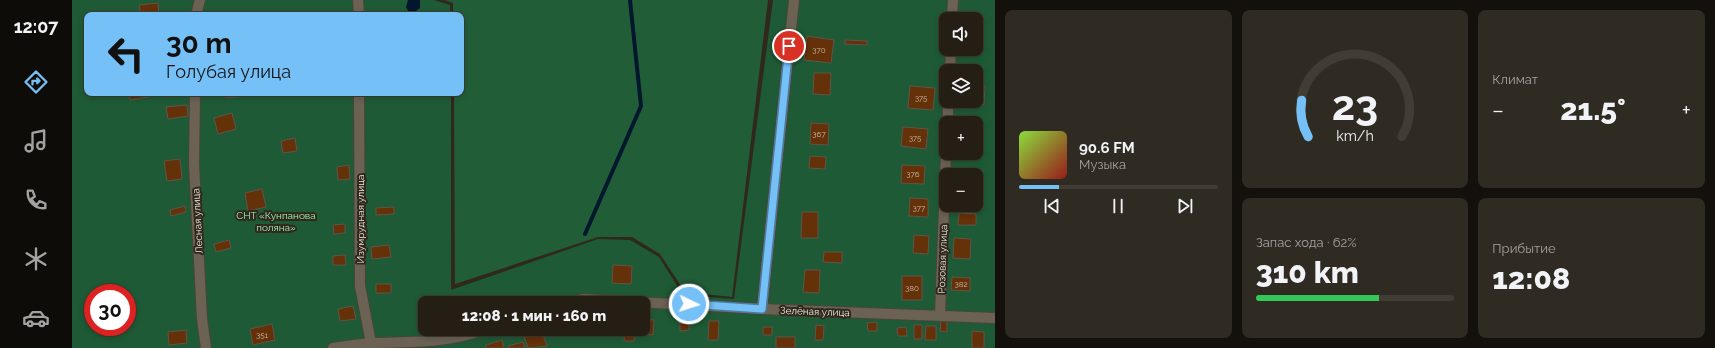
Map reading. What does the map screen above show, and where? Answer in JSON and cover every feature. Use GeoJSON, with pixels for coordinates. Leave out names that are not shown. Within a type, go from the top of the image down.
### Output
{"type":"FeatureCollection","features":[{"type":"Feature","properties":{"kind":"street"},"geometry":{"type":"LineString","coordinates":[[197,12],[200,0]]}},
{"type":"Feature","properties":{"kind":"street"},"geometry":{"type":"LineString","coordinates":[[358,0],[359,12]]}},
{"type":"Feature","properties":{"kind":"street"},"geometry":{"type":"LineString","coordinates":[[762,309],[794,0]]}},
{"type":"Feature","properties":{"kind":"street"},"geometry":{"type":"LineString","coordinates":[[952,12],[953,0]]}},
{"type":"Feature","properties":{"kind":"street","name":"Лесная улица"},"geometry":{"type":"LineString","coordinates":[[195,96],[195,172],[202,319],[206,348]]}},
{"type":"Feature","properties":{"kind":"street","name":"Изумрудная улица"},"geometry":{"type":"LineString","coordinates":[[359,96],[360,286],[371,343]]}},
{"type":"Feature","properties":{"kind":"street","name":"Розовая улица"},"geometry":{"type":"LineString","coordinates":[[940,316],[946,160]]}},
{"type":"Feature","properties":{"kind":"street","name":"Зелёная улица"},"geometry":{"type":"LineString","coordinates":[[650,303],[762,309],[995,318]]}},
{"type":"Feature","properties":{"kind":"street"},"geometry":{"type":"LineString","coordinates":[[333,348],[371,343],[412,342],[461,336]]}},
{"type":"Feature","properties":{"kind":"green space","name":"СНТ «Кунпанова поляна»"},"geometry":{"type":"Polygon","coordinates":[[[72,0],[434,0],[450,5],[450,12],[84,12],[84,96],[451,96],[451,290],[598,239],[630,240],[659,257],[683,295],[734,299],[773,0],[995,0],[995,348],[72,348],[72,0]]]}},
{"type":"Feature","properties":{"kind":"green space"},"geometry":{"type":"Polygon","coordinates":[[[445,0],[768,0],[732,297],[685,292],[660,254],[632,237],[598,237],[455,284],[454,96],[464,96],[464,12],[453,12],[453,3],[445,0]]]}},
{"type":"Feature","properties":{"kind":"water"},"geometry":{"type":"Polygon","coordinates":[[[408,0],[420,0],[420,8],[414,12],[408,11],[406,7],[408,0]]]}},
{"type":"Feature","properties":{"kind":"building"},"geometry":{"type":"Polygon","coordinates":[[[158,3],[159,12],[140,12],[139,5],[158,3]]]}},
{"type":"Feature","properties":{"kind":"building"},"geometry":{"type":"Polygon","coordinates":[[[807,36],[834,40],[831,63],[804,60],[807,36]]]}},
{"type":"Feature","properties":{"kind":"building"},"geometry":{"type":"Polygon","coordinates":[[[845,40],[867,41],[867,45],[845,44],[845,40]]]}},
{"type":"Feature","properties":{"kind":"building"},"geometry":{"type":"Polygon","coordinates":[[[814,73],[831,73],[830,95],[813,94],[814,73]]]}},
{"type":"Feature","properties":{"kind":"building"},"geometry":{"type":"Polygon","coordinates":[[[910,86],[935,88],[933,110],[908,108],[910,86]]]}},
{"type":"Feature","properties":{"kind":"building"},"geometry":{"type":"Polygon","coordinates":[[[983,86],[985,86],[984,105],[983,86]]]}},
{"type":"Feature","properties":{"kind":"building"},"geometry":{"type":"Polygon","coordinates":[[[129,96],[153,96],[130,100],[129,96]]]}},
{"type":"Feature","properties":{"kind":"building"},"geometry":{"type":"Polygon","coordinates":[[[226,96],[247,96],[226,98],[226,96]]]}},
{"type":"Feature","properties":{"kind":"building"},"geometry":{"type":"Polygon","coordinates":[[[187,105],[188,116],[168,119],[166,107],[187,105]]]}},
{"type":"Feature","properties":{"kind":"building"},"geometry":{"type":"Polygon","coordinates":[[[232,113],[236,129],[218,134],[214,118],[232,113]]]}},
{"type":"Feature","properties":{"kind":"building"},"geometry":{"type":"Polygon","coordinates":[[[811,123],[829,124],[828,145],[810,144],[811,123]]]}},
{"type":"Feature","properties":{"kind":"building"},"geometry":{"type":"Polygon","coordinates":[[[903,127],[928,129],[926,149],[901,146],[903,127]]]}},
{"type":"Feature","properties":{"kind":"building"},"geometry":{"type":"Polygon","coordinates":[[[295,138],[297,151],[283,153],[281,141],[295,138]]]}},
{"type":"Feature","properties":{"kind":"building"},"geometry":{"type":"Polygon","coordinates":[[[810,156],[826,157],[825,169],[809,168],[810,156]]]}},
{"type":"Feature","properties":{"kind":"building"},"geometry":{"type":"Polygon","coordinates":[[[180,159],[182,179],[167,181],[164,161],[180,159]]]}},
{"type":"Feature","properties":{"kind":"building"},"geometry":{"type":"Polygon","coordinates":[[[349,165],[350,179],[338,180],[337,167],[349,165]]]}},
{"type":"Feature","properties":{"kind":"building"},"geometry":{"type":"Polygon","coordinates":[[[902,165],[925,166],[924,184],[901,183],[902,165]]]}},
{"type":"Feature","properties":{"kind":"building"},"geometry":{"type":"Polygon","coordinates":[[[262,189],[266,207],[248,211],[245,193],[262,189]]]}},
{"type":"Feature","properties":{"kind":"building"},"geometry":{"type":"Polygon","coordinates":[[[910,198],[928,199],[928,217],[909,216],[910,198]]]}},
{"type":"Feature","properties":{"kind":"building"},"geometry":{"type":"Polygon","coordinates":[[[185,206],[186,212],[171,216],[170,210],[185,206]]]}},
{"type":"Feature","properties":{"kind":"building"},"geometry":{"type":"Polygon","coordinates":[[[394,207],[394,214],[376,215],[376,208],[394,207]]]}},
{"type":"Feature","properties":{"kind":"building"},"geometry":{"type":"Polygon","coordinates":[[[802,212],[818,212],[818,238],[801,238],[802,212]]]}},
{"type":"Feature","properties":{"kind":"building"},"geometry":{"type":"Polygon","coordinates":[[[959,213],[976,214],[976,225],[958,225],[959,213]]]}},
{"type":"Feature","properties":{"kind":"building"},"geometry":{"type":"Polygon","coordinates":[[[345,224],[345,233],[334,234],[333,225],[345,224]]]}},
{"type":"Feature","properties":{"kind":"building"},"geometry":{"type":"Polygon","coordinates":[[[914,235],[929,236],[928,254],[913,253],[914,235]]]}},
{"type":"Feature","properties":{"kind":"building"},"geometry":{"type":"Polygon","coordinates":[[[954,238],[971,239],[970,259],[953,258],[954,238]]]}},
{"type":"Feature","properties":{"kind":"building"},"geometry":{"type":"Polygon","coordinates":[[[229,240],[231,248],[216,252],[214,244],[229,240]]]}},
{"type":"Feature","properties":{"kind":"building"},"geometry":{"type":"Polygon","coordinates":[[[389,245],[391,257],[372,259],[371,247],[389,245]]]}},
{"type":"Feature","properties":{"kind":"building"},"geometry":{"type":"Polygon","coordinates":[[[824,252],[842,252],[842,263],[823,262],[824,252]]]}},
{"type":"Feature","properties":{"kind":"building"},"geometry":{"type":"Polygon","coordinates":[[[345,255],[346,265],[333,265],[333,256],[345,255]]]}},
{"type":"Feature","properties":{"kind":"building"},"geometry":{"type":"Polygon","coordinates":[[[613,265],[632,266],[631,284],[612,283],[613,265]]]}},
{"type":"Feature","properties":{"kind":"building"},"geometry":{"type":"Polygon","coordinates":[[[805,270],[820,270],[819,293],[803,292],[805,270]]]}},
{"type":"Feature","properties":{"kind":"building"},"geometry":{"type":"Polygon","coordinates":[[[902,276],[922,276],[922,300],[902,300],[902,276]]]}},
{"type":"Feature","properties":{"kind":"building"},"geometry":{"type":"Polygon","coordinates":[[[952,277],[970,278],[970,291],[951,290],[952,277]]]}},
{"type":"Feature","properties":{"kind":"building"},"geometry":{"type":"Polygon","coordinates":[[[376,284],[391,284],[391,293],[376,293],[376,284]]]}},
{"type":"Feature","properties":{"kind":"building"},"geometry":{"type":"Polygon","coordinates":[[[353,306],[356,319],[340,321],[338,309],[353,306]]]}},
{"type":"Feature","properties":{"kind":"building"},"geometry":{"type":"Polygon","coordinates":[[[650,320],[654,320],[653,335],[650,335],[650,320]]]}},
{"type":"Feature","properties":{"kind":"building"},"geometry":{"type":"Polygon","coordinates":[[[709,321],[719,321],[718,340],[708,340],[709,321]]]}},
{"type":"Feature","properties":{"kind":"building"},"geometry":{"type":"Polygon","coordinates":[[[941,321],[947,322],[947,332],[940,331],[941,321]]]}},
{"type":"Feature","properties":{"kind":"building"},"geometry":{"type":"Polygon","coordinates":[[[680,322],[689,322],[689,330],[680,331],[680,322]]]}},
{"type":"Feature","properties":{"kind":"building"},"geometry":{"type":"Polygon","coordinates":[[[877,322],[877,331],[868,331],[867,323],[877,322]]]}},
{"type":"Feature","properties":{"kind":"building"},"geometry":{"type":"Polygon","coordinates":[[[272,324],[275,340],[253,345],[250,329],[272,324]]]}},
{"type":"Feature","properties":{"kind":"building"},"geometry":{"type":"Polygon","coordinates":[[[816,325],[824,326],[823,340],[815,340],[816,325]]]}},
{"type":"Feature","properties":{"kind":"building"},"geometry":{"type":"Polygon","coordinates":[[[914,325],[922,325],[922,339],[914,339],[914,325]]]}},
{"type":"Feature","properties":{"kind":"building"},"geometry":{"type":"Polygon","coordinates":[[[926,326],[936,326],[936,340],[925,340],[926,326]]]}},
{"type":"Feature","properties":{"kind":"building"},"geometry":{"type":"Polygon","coordinates":[[[763,327],[772,327],[772,335],[763,335],[763,327]]]}},
{"type":"Feature","properties":{"kind":"building"},"geometry":{"type":"Polygon","coordinates":[[[906,327],[907,336],[898,336],[897,328],[906,327]]]}},
{"type":"Feature","properties":{"kind":"building"},"geometry":{"type":"Polygon","coordinates":[[[186,330],[187,343],[169,345],[168,332],[186,330]]]}},
{"type":"Feature","properties":{"kind":"building"},"geometry":{"type":"Polygon","coordinates":[[[972,331],[984,332],[984,348],[972,348],[972,331]]]}},
{"type":"Feature","properties":{"kind":"building"},"geometry":{"type":"Polygon","coordinates":[[[524,336],[543,336],[547,346],[528,348],[524,336]]]}},
{"type":"Feature","properties":{"kind":"building"},"geometry":{"type":"Polygon","coordinates":[[[624,336],[634,336],[634,341],[624,341],[624,336]]]}},
{"type":"Feature","properties":{"kind":"building"},"geometry":{"type":"Polygon","coordinates":[[[776,337],[795,337],[795,348],[776,348],[776,337]]]}},
{"type":"Feature","properties":{"kind":"building"},"geometry":{"type":"Polygon","coordinates":[[[502,340],[504,348],[486,348],[486,345],[502,340]]]}},
{"type":"Feature","properties":{"kind":"building"},"geometry":{"type":"Polygon","coordinates":[[[523,342],[525,348],[509,348],[508,346],[523,342]]]}},
{"type":"Feature","properties":{"kind":"waterway"},"geometry":{"type":"LineString","coordinates":[[585,234],[641,106],[630,0]]}},
{"type":"Feature","properties":{"kind":"route"},"geometry":{"type":"LineString","coordinates":[[689,304],[762,309],[789,46]]}}]}
